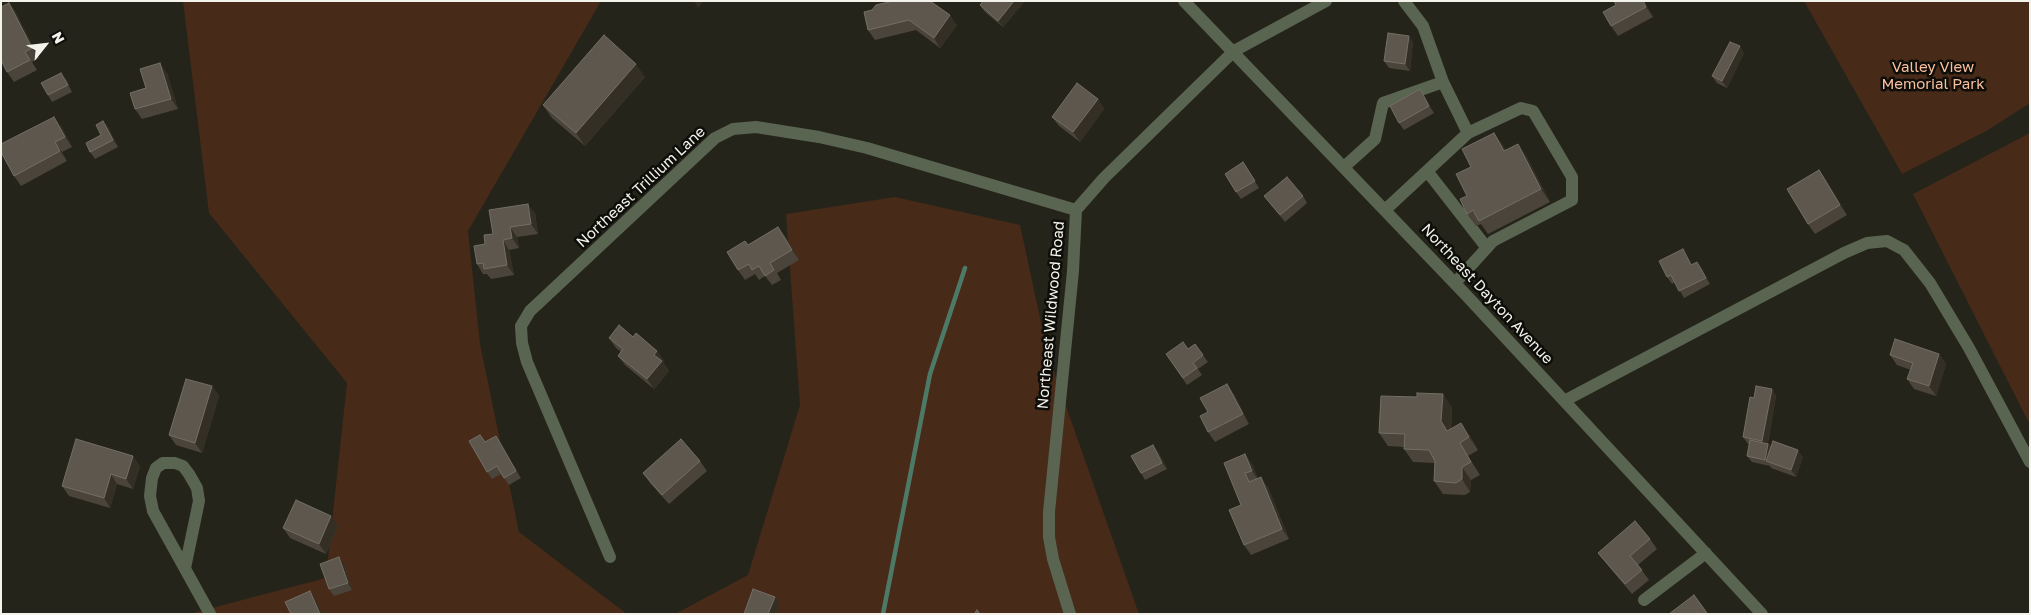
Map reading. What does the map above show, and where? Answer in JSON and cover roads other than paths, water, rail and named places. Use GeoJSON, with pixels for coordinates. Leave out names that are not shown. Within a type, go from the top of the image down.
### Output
{"type":"FeatureCollection","features":[{"type":"Feature","properties":{"kind":"street","name":"Northeast Dayton Avenue"},"geometry":{"type":"LineString","coordinates":[[1184,1],[1455,283],[1762,614]]}},
{"type":"Feature","properties":{"kind":"street","name":"Northeast Wildwood Road"},"geometry":{"type":"LineString","coordinates":[[1070,614],[1053,559],[1049,537],[1049,512],[1072,280],[1076,210],[1104,178],[1234,51],[1326,1]]}},
{"type":"Feature","properties":{"kind":"street"},"geometry":{"type":"LineString","coordinates":[[1404,1],[1423,26],[1443,82],[1468,133]]}},
{"type":"Feature","properties":{"kind":"street"},"geometry":{"type":"LineString","coordinates":[[1344,167],[1375,139],[1383,103],[1443,82]]}},
{"type":"Feature","properties":{"kind":"street"},"geometry":{"type":"LineString","coordinates":[[1385,210],[1468,133],[1521,108],[1533,110],[1572,177],[1572,200],[1493,241],[1455,283]]}},
{"type":"Feature","properties":{"kind":"street","name":"Northeast Trillium Lane"},"geometry":{"type":"LineString","coordinates":[[610,557],[527,362],[522,343],[521,326],[530,311],[716,138],[733,129],[756,127],[819,137],[867,148],[1076,210]]}},
{"type":"Feature","properties":{"kind":"street"},"geometry":{"type":"LineString","coordinates":[[1427,171],[1487,248]]}},
{"type":"Feature","properties":{"kind":"street"},"geometry":{"type":"LineString","coordinates":[[1564,400],[1844,252],[1868,243],[1887,241],[1904,250],[1930,283],[1969,348],[2030,462]]}},
{"type":"Feature","properties":{"kind":"street"},"geometry":{"type":"LineString","coordinates":[[185,568],[198,501],[197,488],[183,466],[175,463],[163,463],[156,468],[152,478],[150,496],[153,510],[210,614]]}},
{"type":"Feature","properties":{"kind":"street"},"geometry":{"type":"LineString","coordinates":[[1644,600],[1706,553]]}},
{"type":"Feature","properties":{"kind":"waterway"},"geometry":{"type":"LineString","coordinates":[[883,614],[930,374],[965,268]]}},
{"type":"Feature","properties":{"kind":"park label","name":"Valley View Memorial Park"},"geometry":{"type":"Point","coordinates":[1933,76]}}]}
